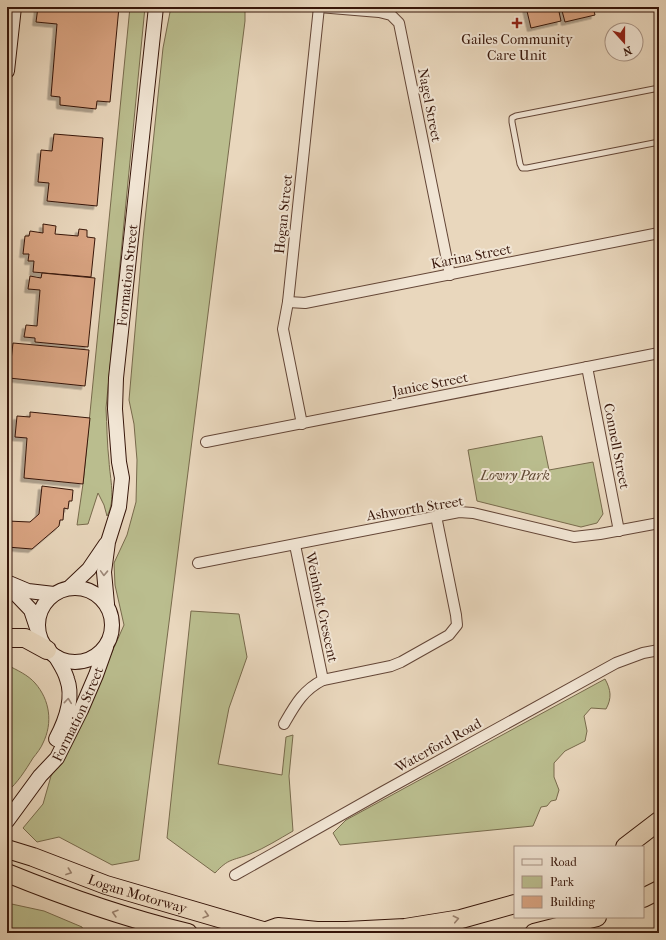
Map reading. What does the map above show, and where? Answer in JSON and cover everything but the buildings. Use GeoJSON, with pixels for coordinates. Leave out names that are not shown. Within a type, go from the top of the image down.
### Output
{"type":"FeatureCollection","features":[{"type":"Feature","properties":{"kind":"highway"},"geometry":{"type":"LineString","coordinates":[[7,638],[25,638],[51,653]]}},
{"type":"Feature","properties":{"kind":"highway"},"geometry":{"type":"LineString","coordinates":[[626,846],[659,821]]}},
{"type":"Feature","properties":{"kind":"highway"},"geometry":{"type":"LineString","coordinates":[[7,844],[33,857]]}},
{"type":"Feature","properties":{"kind":"highway","name":"Logan Motorway"},"geometry":{"type":"LineString","coordinates":[[7,849],[33,857],[106,885],[267,932]]}},
{"type":"Feature","properties":{"kind":"highway","name":"Logan Motorway"},"geometry":{"type":"LineString","coordinates":[[7,873],[109,912],[188,933]]}},
{"type":"Feature","properties":{"kind":"highway"},"geometry":{"type":"LineString","coordinates":[[644,898],[659,890]]}},
{"type":"Feature","properties":{"kind":"highway"},"geometry":{"type":"LineString","coordinates":[[267,932],[278,927],[317,931],[405,928],[461,918],[514,904]]}},
{"type":"Feature","properties":{"kind":"highway"},"geometry":{"type":"LineString","coordinates":[[534,933],[593,918]]}},
{"type":"Feature","properties":{"kind":"main road"},"geometry":{"type":"LineString","coordinates":[[7,71],[14,7]]}},
{"type":"Feature","properties":{"kind":"main road","name":"Formation Street"},"geometry":{"type":"LineString","coordinates":[[107,604],[104,572],[108,542],[119,507],[122,478],[119,462],[115,409],[116,378],[156,7]]}},
{"type":"Feature","properties":{"kind":"main road","name":"Formation Street"},"geometry":{"type":"LineString","coordinates":[[69,588],[89,568],[108,542]]}},
{"type":"Feature","properties":{"kind":"main road"},"geometry":{"type":"LineString","coordinates":[[7,584],[28,591],[54,594]]}},
{"type":"Feature","properties":{"kind":"main road"},"geometry":{"type":"LineString","coordinates":[[7,584],[31,610],[41,640],[51,653],[66,661],[77,662],[88,660],[98,655],[106,647],[111,636],[113,625],[112,614],[107,604],[90,590],[80,587],[69,588],[54,594],[46,601],[38,620],[38,630]]}},
{"type":"Feature","properties":{"kind":"main road","name":"Formation Street"},"geometry":{"type":"LineString","coordinates":[[7,821],[40,776],[56,758],[69,735],[96,675],[106,647]]}},
{"type":"Feature","properties":{"kind":"main road","name":"Formation Street"},"geometry":{"type":"LineString","coordinates":[[40,776],[50,750],[63,726],[69,695],[68,680],[51,653]]}},
{"type":"Feature","properties":{"kind":"street","name":"Nagel Street"},"geometry":{"type":"LineString","coordinates":[[319,7],[379,12],[391,15],[399,23],[450,274]]}},
{"type":"Feature","properties":{"kind":"street","name":"Hogan Street"},"geometry":{"type":"LineString","coordinates":[[302,424],[284,336],[284,329],[319,7]]}},
{"type":"Feature","properties":{"kind":"street","name":"Karina Street"},"geometry":{"type":"LineString","coordinates":[[288,302],[305,303],[659,233]]}},
{"type":"Feature","properties":{"kind":"street","name":"Janice Street"},"geometry":{"type":"LineString","coordinates":[[206,442],[659,353]]}},
{"type":"Feature","properties":{"kind":"street","name":"Connell Street"},"geometry":{"type":"LineString","coordinates":[[587,367],[619,531]]}},
{"type":"Feature","properties":{"kind":"street","name":"Ashworth Street"},"geometry":{"type":"LineString","coordinates":[[198,563],[459,512],[473,513],[574,537],[619,531],[659,523]]}},
{"type":"Feature","properties":{"kind":"street","name":"Weinholt Crescent"},"geometry":{"type":"LineString","coordinates":[[295,545],[323,680],[391,666],[401,662],[450,635],[457,625],[436,516]]}},
{"type":"Feature","properties":{"kind":"street","name":"Waterford Road"},"geometry":{"type":"LineString","coordinates":[[235,875],[616,663],[643,653],[659,650]]}},
{"type":"Feature","properties":{"kind":"street"},"geometry":{"type":"LineString","coordinates":[[284,724],[303,694],[313,685],[323,680]]}},
{"type":"Feature","properties":{"kind":"lane"},"geometry":{"type":"LineString","coordinates":[[659,88],[516,116],[512,118],[512,122],[522,168],[659,142]]}},
{"type":"Feature","properties":{"kind":"green space"},"geometry":{"type":"Polygon","coordinates":[[[130,7],[145,7],[106,408],[112,496],[110,510],[107,516],[104,505],[98,493],[88,524],[77,525],[83,484],[130,7]]]}},
{"type":"Feature","properties":{"kind":"green space"},"geometry":{"type":"Polygon","coordinates":[[[171,7],[245,7],[245,21],[139,860],[112,865],[59,837],[37,842],[23,828],[43,804],[51,776],[77,731],[124,625],[115,585],[114,563],[127,535],[136,502],[137,460],[134,424],[129,400],[143,239],[163,48],[171,7]]]}},
{"type":"Feature","properties":{"kind":"green space","name":"Lowry Park"},"geometry":{"type":"Polygon","coordinates":[[[542,436],[549,470],[593,462],[603,514],[597,523],[581,527],[477,501],[468,450],[542,436]]]}},
{"type":"Feature","properties":{"kind":"green space"},"geometry":{"type":"Polygon","coordinates":[[[191,611],[239,614],[247,657],[229,708],[218,764],[282,775],[286,737],[293,735],[289,776],[293,831],[261,849],[227,862],[215,873],[167,838],[191,611]]]}},
{"type":"Feature","properties":{"kind":"green space"},"geometry":{"type":"Polygon","coordinates":[[[7,665],[26,675],[35,683],[47,704],[49,720],[46,735],[41,747],[15,784],[7,792],[7,665]]]}},
{"type":"Feature","properties":{"kind":"green space"},"geometry":{"type":"Polygon","coordinates":[[[605,679],[609,687],[610,694],[606,709],[591,708],[584,716],[587,731],[585,741],[565,751],[554,763],[554,777],[559,790],[556,800],[551,801],[547,806],[541,807],[533,826],[340,845],[333,833],[346,820],[605,679]]]}},
{"type":"Feature","properties":{"kind":"green space"},"geometry":{"type":"Polygon","coordinates":[[[7,903],[44,911],[82,927],[84,933],[7,933],[7,903]]]}},
{"type":"Feature","properties":{"kind":"place","name":"Gailes Community Care Unit"},"geometry":{"type":"Point","coordinates":[517,23]}}]}
